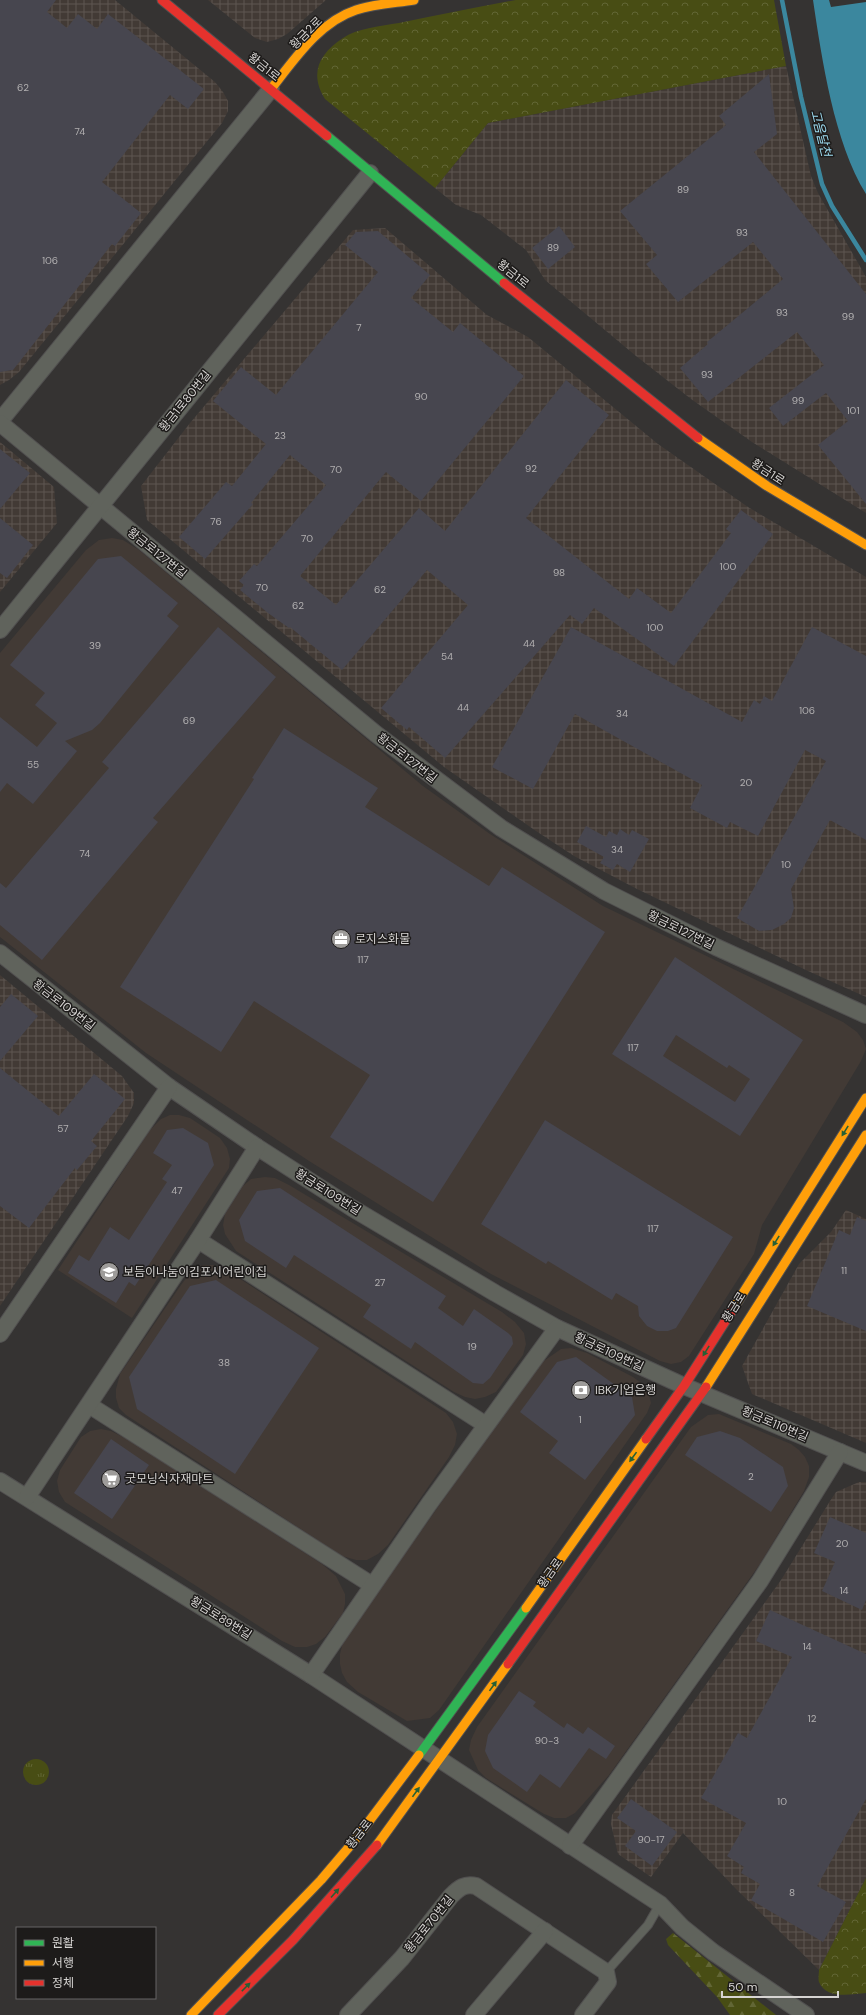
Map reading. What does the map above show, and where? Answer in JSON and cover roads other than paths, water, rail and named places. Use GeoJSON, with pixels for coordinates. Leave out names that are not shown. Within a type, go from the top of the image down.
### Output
{"type":"FeatureCollection","features":[{"type":"Feature","properties":{"kind":"street","name":"황금1로"},"geometry":{"type":"LineString","coordinates":[[162,0],[271,89],[370,174],[659,408],[712,449],[783,496],[866,545]]}},
{"type":"Feature","properties":{"kind":"street","name":"황금2로"},"geometry":{"type":"LineString","coordinates":[[271,89],[323,30],[340,17],[356,10],[414,0]]}},
{"type":"Feature","properties":{"kind":"street"},"geometry":{"type":"LineString","coordinates":[[0,422],[271,89]]}},
{"type":"Feature","properties":{"kind":"street","name":"황금1로80번길"},"geometry":{"type":"LineString","coordinates":[[0,630],[99,506],[370,174]]}},
{"type":"Feature","properties":{"kind":"street","name":"황금로127번길"},"geometry":{"type":"LineString","coordinates":[[0,422],[99,506],[376,734],[501,828],[604,891],[716,947],[866,1015]]}},
{"type":"Feature","properties":{"kind":"street","name":"황금로109번길"},"geometry":{"type":"LineString","coordinates":[[0,953],[170,1087],[257,1147],[352,1208],[557,1328],[684,1386]]}},
{"type":"Feature","properties":{"kind":"street"},"geometry":{"type":"LineString","coordinates":[[0,1334],[170,1087]]}},
{"type":"Feature","properties":{"kind":"street","name":"황금로"},"geometry":{"type":"LineString","coordinates":[[191,2015],[321,1880],[355,1840],[423,1750],[684,1386],[866,1098]]}},
{"type":"Feature","properties":{"kind":"street","name":"황금로"},"geometry":{"type":"LineString","coordinates":[[218,2015],[292,1940],[384,1837],[702,1393],[866,1135]]}},
{"type":"Feature","properties":{"kind":"street"},"geometry":{"type":"LineString","coordinates":[[27,1497],[198,1240],[257,1147]]}},
{"type":"Feature","properties":{"kind":"street"},"geometry":{"type":"LineString","coordinates":[[198,1240],[486,1425]]}},
{"type":"Feature","properties":{"kind":"street"},"geometry":{"type":"LineString","coordinates":[[311,1675],[372,1585],[557,1328]]}},
{"type":"Feature","properties":{"kind":"street","name":"황금로110번길"},"geometry":{"type":"LineString","coordinates":[[684,1386],[866,1463]]}},
{"type":"Feature","properties":{"kind":"street"},"geometry":{"type":"LineString","coordinates":[[89,1405],[372,1585]]}},
{"type":"Feature","properties":{"kind":"street"},"geometry":{"type":"LineString","coordinates":[[570,1846],[755,1588],[840,1452]]}},
{"type":"Feature","properties":{"kind":"street","name":"황금로89번길"},"geometry":{"type":"LineString","coordinates":[[0,1481],[311,1675],[439,1760]]}},
{"type":"Feature","properties":{"kind":"street"},"geometry":{"type":"LineString","coordinates":[[439,1760],[660,1904],[682,1926],[713,1952],[806,2015]]}},
{"type":"Feature","properties":{"kind":"street","name":"황금로70번길"},"geometry":{"type":"LineString","coordinates":[[348,2015],[402,1958],[451,1896],[460,1888],[468,1884],[476,1886],[606,1972]]}},
{"type":"Feature","properties":{"kind":"street"},"geometry":{"type":"LineString","coordinates":[[474,2015],[545,1931]]}},
{"type":"Feature","properties":{"kind":"street"},"geometry":{"type":"LineString","coordinates":[[582,2015],[608,1982],[606,1972]]}},
{"type":"Feature","properties":{"kind":"lane"},"geometry":{"type":"LineString","coordinates":[[606,1972],[648,1925],[660,1904]]}},
{"type":"Feature","properties":{"kind":"water"},"geometry":{"type":"Polygon","coordinates":[[[813,0],[829,0],[831,7],[866,2],[866,194],[845,150],[838,126],[825,74],[813,0]]]}},
{"type":"Feature","properties":{"kind":"waterway","name":"고음달천"},"geometry":{"type":"LineString","coordinates":[[782,0],[801,97],[822,184],[832,206],[866,260]]}},
{"type":"Feature","properties":{"kind":"place","name":"로지스화물"},"geometry":{"type":"Point","coordinates":[341,939]}},
{"type":"Feature","properties":{"kind":"place","name":"보듬이나눔이김포시어린이집"},"geometry":{"type":"Point","coordinates":[109,1272]}},
{"type":"Feature","properties":{"kind":"place","name":"IBK기업은행"},"geometry":{"type":"Point","coordinates":[581,1390]}},
{"type":"Feature","properties":{"kind":"place","name":"굿모닝식자재마트"},"geometry":{"type":"Point","coordinates":[111,1479]}}]}
